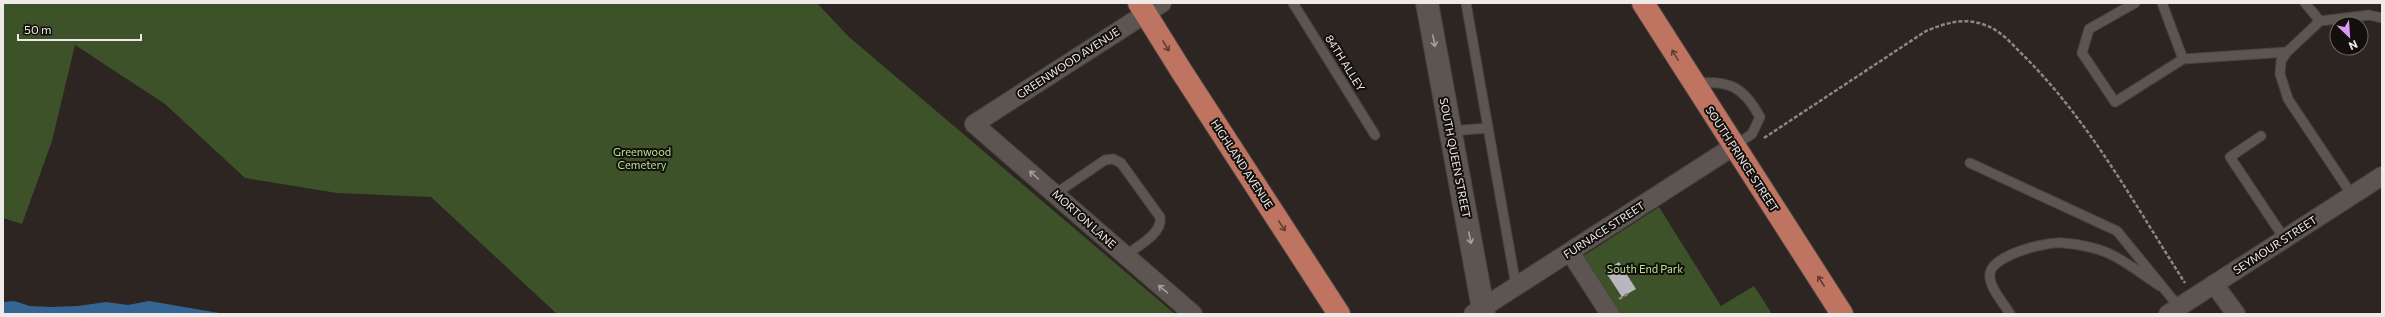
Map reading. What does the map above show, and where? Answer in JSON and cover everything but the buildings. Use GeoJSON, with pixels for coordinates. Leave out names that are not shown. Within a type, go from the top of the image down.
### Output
{"type":"FeatureCollection","features":[{"type":"Feature","properties":{"kind":"highway","name":"SOUTH PRINCE STREET"},"geometry":{"type":"LineString","coordinates":[[1646,4],[1693,83],[1842,314]]}},
{"type":"Feature","properties":{"kind":"highway","name":"HIGHLAND AVENUE"},"geometry":{"type":"LineString","coordinates":[[1149,6],[1182,72],[1339,314]]}},
{"type":"Feature","properties":{"kind":"main road","name":"SOUTH QUEEN STREET"},"geometry":{"type":"LineString","coordinates":[[1427,3],[1480,312]]}},
{"type":"Feature","properties":{"kind":"street","name":"GREENWOOD AVENUE"},"geometry":{"type":"LineString","coordinates":[[974,124],[1149,6]]}},
{"type":"Feature","properties":{"kind":"street","name":"MORTON LANE"},"geometry":{"type":"LineString","coordinates":[[974,124],[1193,314]]}},
{"type":"Feature","properties":{"kind":"street","name":"FURNACE STREET"},"geometry":{"type":"LineString","coordinates":[[1480,312],[1516,286],[1734,146]]}},
{"type":"Feature","properties":{"kind":"street","name":"SEYMOUR STREET"},"geometry":{"type":"LineString","coordinates":[[2174,310],[2382,176]]}},
{"type":"Feature","properties":{"kind":"street"},"geometry":{"type":"LineString","coordinates":[[1570,252],[1610,314]]}},
{"type":"Feature","properties":{"kind":"street"},"geometry":{"type":"LineString","coordinates":[[2214,284],[2236,314]]}},
{"type":"Feature","properties":{"kind":"lane","name":"84TH ALLEY"},"geometry":{"type":"LineString","coordinates":[[1293,3],[1375,135]]}},
{"type":"Feature","properties":{"kind":"lane"},"geometry":{"type":"LineString","coordinates":[[1466,3],[1516,286]]}},
{"type":"Feature","properties":{"kind":"lane"},"geometry":{"type":"LineString","coordinates":[[2135,3],[2089,29],[2082,53],[2115,102],[2183,59],[2287,52]]}},
{"type":"Feature","properties":{"kind":"lane"},"geometry":{"type":"LineString","coordinates":[[2162,3],[2183,59]]}},
{"type":"Feature","properties":{"kind":"lane"},"geometry":{"type":"LineString","coordinates":[[2305,3],[2320,21]]}},
{"type":"Feature","properties":{"kind":"lane"},"geometry":{"type":"LineString","coordinates":[[2352,195],[2288,98],[2280,74],[2281,61],[2287,52],[2320,21],[2369,15],[2382,18]]}},
{"type":"Feature","properties":{"kind":"lane"},"geometry":{"type":"LineString","coordinates":[[1693,83],[1731,83],[1750,99],[1760,116],[1752,134],[1734,146]]}},
{"type":"Feature","properties":{"kind":"lane"},"geometry":{"type":"LineString","coordinates":[[1450,131],[1488,128]]}},
{"type":"Feature","properties":{"kind":"lane"},"geometry":{"type":"LineString","coordinates":[[2260,136],[2230,157],[2284,238]]}},
{"type":"Feature","properties":{"kind":"lane"},"geometry":{"type":"LineString","coordinates":[[1055,194],[1105,160],[1113,159],[1121,163],[1160,217],[1161,222],[1158,230],[1125,256]]}},
{"type":"Feature","properties":{"kind":"lane"},"geometry":{"type":"LineString","coordinates":[[1970,163],[2117,231],[2168,292],[2174,310]]}},
{"type":"Feature","properties":{"kind":"lane"},"geometry":{"type":"LineString","coordinates":[[2010,314],[1990,280],[1992,268],[2024,248],[2062,242],[2108,254],[2168,292]]}},
{"type":"Feature","properties":{"kind":"path"},"geometry":{"type":"LineString","coordinates":[[1734,146],[1764,138],[1926,31],[1945,23],[1964,20],[1985,25],[2002,35],[2041,73],[2080,121],[2194,297]]}},
{"type":"Feature","properties":{"kind":"green space","name":"Greenwood Cemetery"},"geometry":{"type":"Polygon","coordinates":[[[3,3],[817,3],[848,36],[1175,314],[557,314],[431,197],[337,193],[245,178],[165,104],[75,45],[52,141],[22,224],[3,218],[3,3]]]}},
{"type":"Feature","properties":{"kind":"green space","name":"South End Park"},"geometry":{"type":"Polygon","coordinates":[[[1659,207],[1721,306],[1754,286],[1772,314],[1615,314],[1580,258],[1659,207]]]}},
{"type":"Feature","properties":{"kind":"water"},"geometry":{"type":"Polygon","coordinates":[[[14,301],[30,306],[51,307],[78,306],[106,302],[128,305],[149,301],[225,314],[3,314],[3,302],[14,301]]]}}]}
